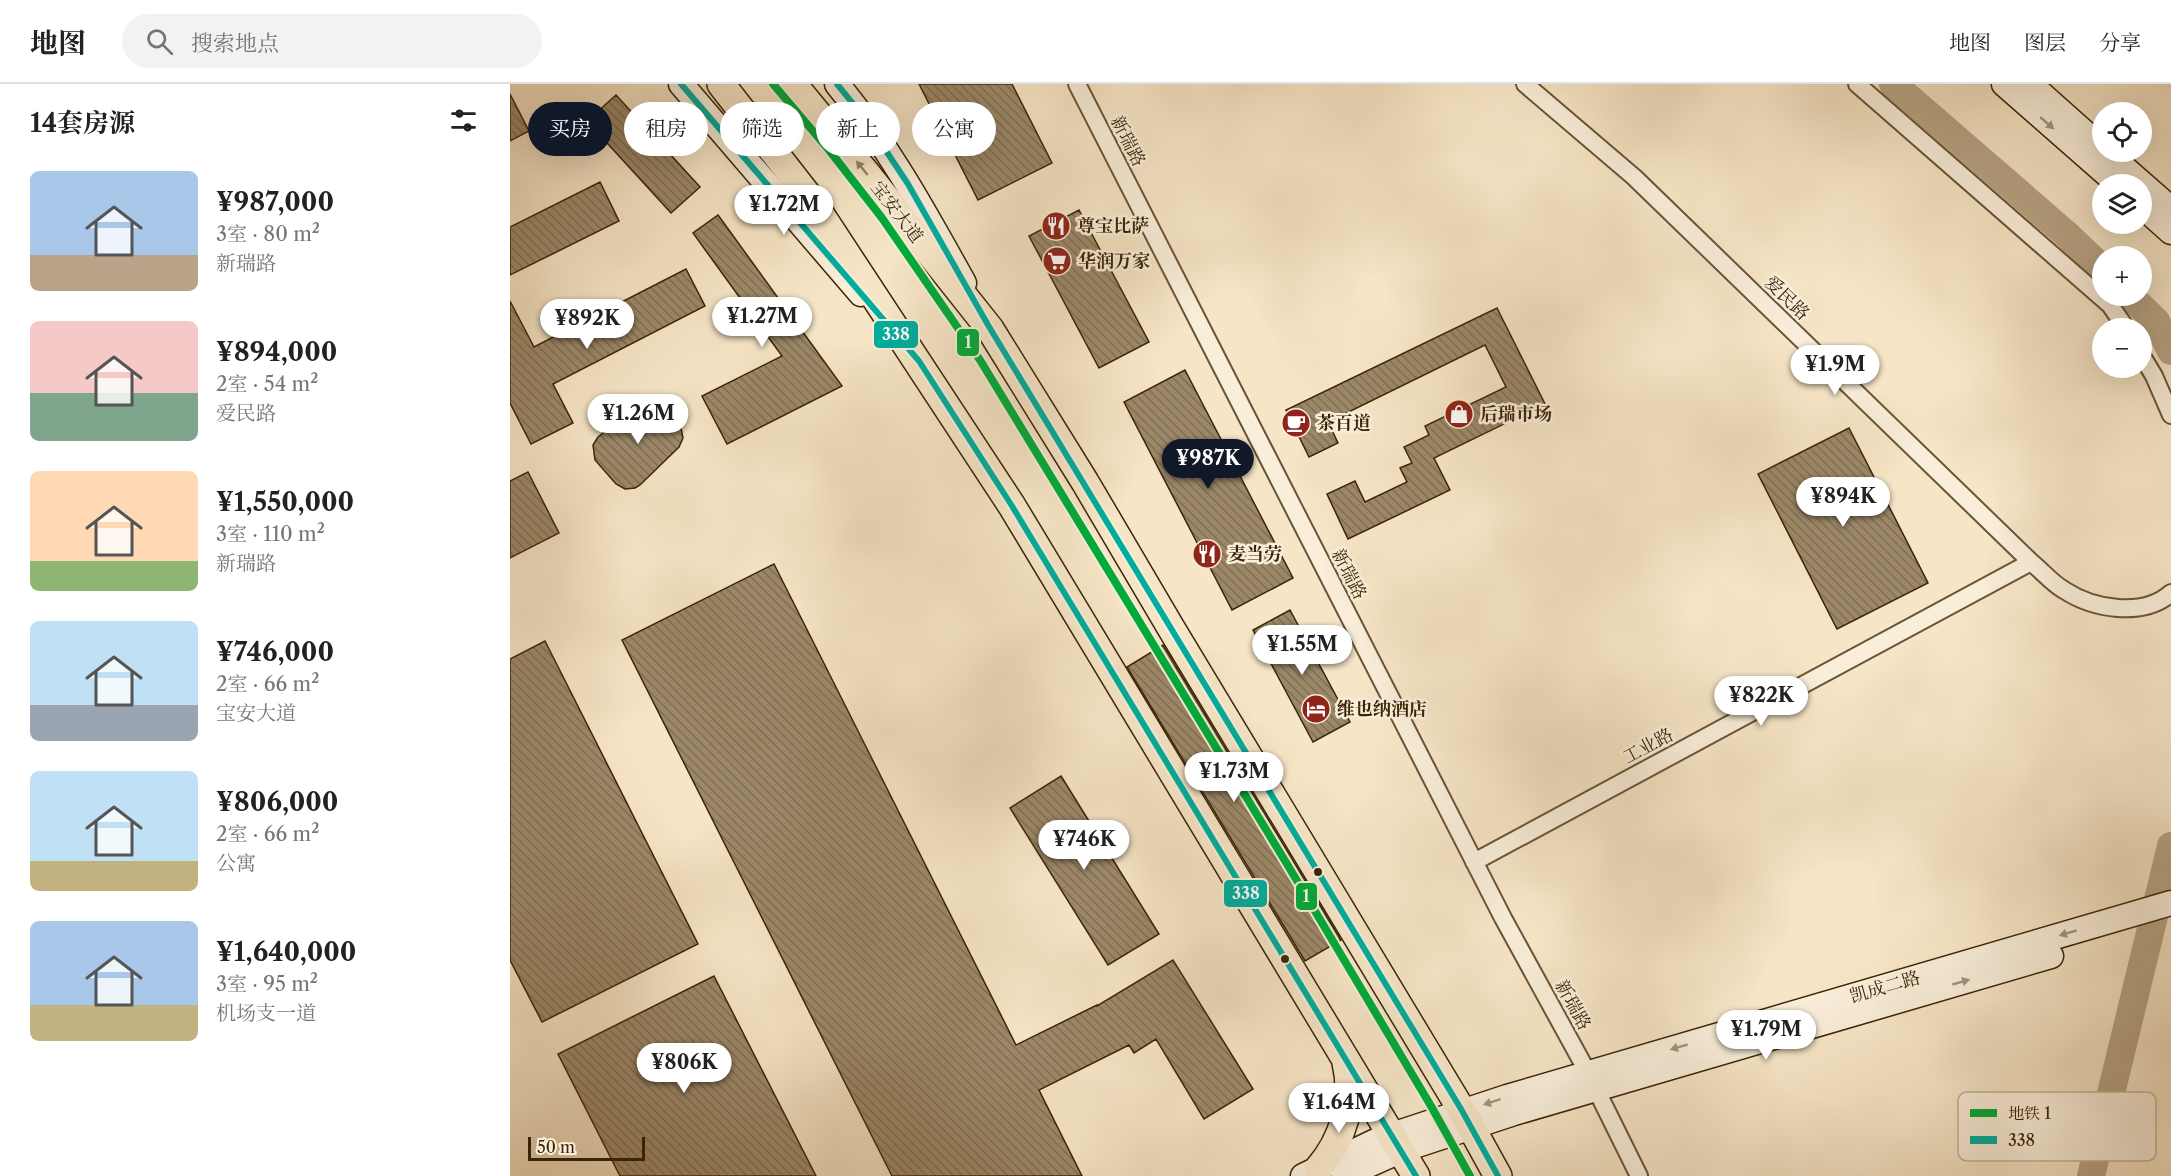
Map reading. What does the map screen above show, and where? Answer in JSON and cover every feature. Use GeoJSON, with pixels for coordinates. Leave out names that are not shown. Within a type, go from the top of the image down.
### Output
{"type":"FeatureCollection","features":[{"type":"Feature","properties":{"kind":"main road"},"geometry":{"type":"LineString","coordinates":[[721,84],[809,197],[1012,506],[1416,1176]]}},
{"type":"Feature","properties":{"kind":"main road","name":"宝安大道"},"geometry":{"type":"LineString","coordinates":[[793,84],[990,329],[1085,482],[1467,1119],[1498,1176]]}},
{"type":"Feature","properties":{"kind":"main road"},"geometry":{"type":"LineString","coordinates":[[1310,1172],[1332,1150],[1345,1120],[1349,1080],[1342,1050]]}},
{"type":"Feature","properties":{"kind":"street"},"geometry":{"type":"LineString","coordinates":[[681,84],[918,361]]}},
{"type":"Feature","properties":{"kind":"street"},"geometry":{"type":"LineString","coordinates":[[837,84],[865,117],[906,179],[990,329]]}},
{"type":"Feature","properties":{"kind":"street","name":"新瑞路"},"geometry":{"type":"LineString","coordinates":[[1077,84],[1474,862],[1592,1081],[1639,1176]]}},
{"type":"Feature","properties":{"kind":"street","name":"爱民路"},"geometry":{"type":"LineString","coordinates":[[1526,84],[1634,177],[2031,562],[2063,590],[2090,603],[2145,608],[2171,593]]}},
{"type":"Feature","properties":{"kind":"street"},"geometry":{"type":"LineString","coordinates":[[1857,84],[2110,305],[2119,318]]}},
{"type":"Feature","properties":{"kind":"street"},"geometry":{"type":"LineString","coordinates":[[2004,84],[2107,174]]}},
{"type":"Feature","properties":{"kind":"street"},"geometry":{"type":"LineString","coordinates":[[2030,84],[2092,139]]}},
{"type":"Feature","properties":{"kind":"street"},"geometry":{"type":"LineString","coordinates":[[2118,162],[2171,209]]}},
{"type":"Feature","properties":{"kind":"street"},"geometry":{"type":"LineString","coordinates":[[2152,215],[2171,232]]}},
{"type":"Feature","properties":{"kind":"street"},"geometry":{"type":"LineString","coordinates":[[2152,373],[2171,415]]}},
{"type":"Feature","properties":{"kind":"street","name":"工业路"},"geometry":{"type":"LineString","coordinates":[[1474,862],[2031,562]]}},
{"type":"Feature","properties":{"kind":"street","name":"凯成二路"},"geometry":{"type":"LineString","coordinates":[[1397,1142],[1592,1081],[2122,926],[2171,903]]}},
{"type":"Feature","properties":{"kind":"street","name":"凯成二路"},"geometry":{"type":"LineString","coordinates":[[2122,926],[2171,921]]}},
{"type":"Feature","properties":{"kind":"street"},"geometry":{"type":"LineString","coordinates":[[1310,1172],[1397,1142]]}},
{"type":"Feature","properties":{"kind":"street"},"geometry":{"type":"LineString","coordinates":[[1344,1176],[1397,1142]]}},
{"type":"Feature","properties":{"kind":"building"},"geometry":{"type":"Polygon","coordinates":[[[919,84],[1012,84],[1052,163],[978,200],[956,156],[996,156],[996,102],[928,102],[919,84]]]}},
{"type":"Feature","properties":{"kind":"building"},"geometry":{"type":"Polygon","coordinates":[[[510,94],[528,132],[510,141],[510,94]]]}},
{"type":"Feature","properties":{"kind":"building"},"geometry":{"type":"Polygon","coordinates":[[[616,95],[624,104],[624,156],[672,156],[700,187],[671,213],[612,148],[612,102],[608,102],[616,95]]]}},
{"type":"Feature","properties":{"kind":"building"},"geometry":{"type":"Polygon","coordinates":[[[600,182],[619,221],[510,275],[510,227],[600,182]]]}},
{"type":"Feature","properties":{"kind":"building"},"geometry":{"type":"Polygon","coordinates":[[[1079,210],[1149,342],[1099,368],[1029,236],[1079,210]]]}},
{"type":"Feature","properties":{"kind":"building"},"geometry":{"type":"Polygon","coordinates":[[[718,215],[842,386],[727,444],[702,396],[782,356],[693,233],[718,215]]]}},
{"type":"Feature","properties":{"kind":"building"},"geometry":{"type":"Polygon","coordinates":[[[686,269],[705,306],[553,384],[573,423],[531,444],[510,403],[510,301],[534,347],[686,269]]]}},
{"type":"Feature","properties":{"kind":"building"},"geometry":{"type":"Polygon","coordinates":[[[1497,308],[1545,404],[1434,458],[1450,490],[1348,539],[1327,494],[1355,481],[1365,502],[1407,482],[1400,468],[1412,463],[1404,447],[1429,435],[1425,426],[1506,387],[1485,345],[1328,422],[1338,443],[1309,457],[1286,410],[1497,308]]]}},
{"type":"Feature","properties":{"kind":"building"},"geometry":{"type":"Polygon","coordinates":[[[1185,370],[1293,578],[1232,610],[1124,402],[1185,370]]]}},
{"type":"Feature","properties":{"kind":"building"},"geometry":{"type":"Polygon","coordinates":[[[651,403],[661,407],[681,428],[683,438],[679,447],[640,485],[625,489],[616,484],[595,460],[593,445],[598,437],[638,406],[651,403]]]}},
{"type":"Feature","properties":{"kind":"building"},"geometry":{"type":"Polygon","coordinates":[[[1849,428],[1928,583],[1837,629],[1758,474],[1849,428]]]}},
{"type":"Feature","properties":{"kind":"building"},"geometry":{"type":"Polygon","coordinates":[[[528,472],[559,533],[510,558],[510,481],[528,472]]]}},
{"type":"Feature","properties":{"kind":"building"},"geometry":{"type":"Polygon","coordinates":[[[774,564],[1016,1045],[1097,1006],[1173,960],[1253,1089],[1204,1119],[1156,1039],[1134,1053],[1129,1045],[1039,1090],[1082,1176],[892,1176],[622,640],[774,564]]]}},
{"type":"Feature","properties":{"kind":"building"},"geometry":{"type":"Polygon","coordinates":[[[1290,610],[1350,722],[1313,742],[1253,630],[1290,610]]]}},
{"type":"Feature","properties":{"kind":"building"},"geometry":{"type":"Polygon","coordinates":[[[545,641],[698,944],[542,1022],[510,960],[510,659],[545,641]]]}},
{"type":"Feature","properties":{"kind":"building"},"geometry":{"type":"Polygon","coordinates":[[[1163,645],[1341,940],[1305,961],[1127,667],[1163,645]]]}},
{"type":"Feature","properties":{"kind":"building"},"geometry":{"type":"Polygon","coordinates":[[[1061,776],[1159,934],[1108,965],[1010,808],[1061,776]]]}},
{"type":"Feature","properties":{"kind":"building"},"geometry":{"type":"Polygon","coordinates":[[[714,976],[816,1176],[620,1176],[558,1054],[714,976]]]}},
{"type":"Feature","properties":{"kind":"waterway"},"geometry":{"type":"LineString","coordinates":[[1893,84],[2092,259]]}},
{"type":"Feature","properties":{"kind":"waterway"},"geometry":{"type":"LineString","coordinates":[[2140,306],[2156,321],[2171,351]]}},
{"type":"Feature","properties":{"kind":"waterway"},"geometry":{"type":"LineString","coordinates":[[2111,1092],[2171,846]]}},
{"type":"Feature","properties":{"kind":"waterway"},"geometry":{"type":"LineString","coordinates":[[2091,1176],[2095,1161]]}},
{"type":"Feature","properties":{"kind":"metro line","name":"1"},"geometry":{"type":"LineString","coordinates":[[773,84],[882,218],[980,360],[1287,864],[1470,1176]]}},
{"type":"Feature","properties":{"kind":"transit line","name":"338"},"geometry":{"type":"LineString","coordinates":[[681,84],[919,361],[1012,506],[1416,1176]]}},
{"type":"Feature","properties":{"kind":"transit line","name":"338"},"geometry":{"type":"LineString","coordinates":[[837,84],[863,116],[908,184],[988,325],[1461,1109],[1498,1176]]}},
{"type":"Feature","properties":{"kind":"place","name":"尊宝比萨"},"geometry":{"type":"Point","coordinates":[1056,226]}},
{"type":"Feature","properties":{"kind":"place","name":"华润万家"},"geometry":{"type":"Point","coordinates":[1057,261]}},
{"type":"Feature","properties":{"kind":"place","name":"后瑞市场"},"geometry":{"type":"Point","coordinates":[1459,414]}},
{"type":"Feature","properties":{"kind":"place","name":"茶百道"},"geometry":{"type":"Point","coordinates":[1296,423]}},
{"type":"Feature","properties":{"kind":"place","name":"麦当劳"},"geometry":{"type":"Point","coordinates":[1207,554]}},
{"type":"Feature","properties":{"kind":"place","name":"维也纳酒店"},"geometry":{"type":"Point","coordinates":[1316,709]}}]}
